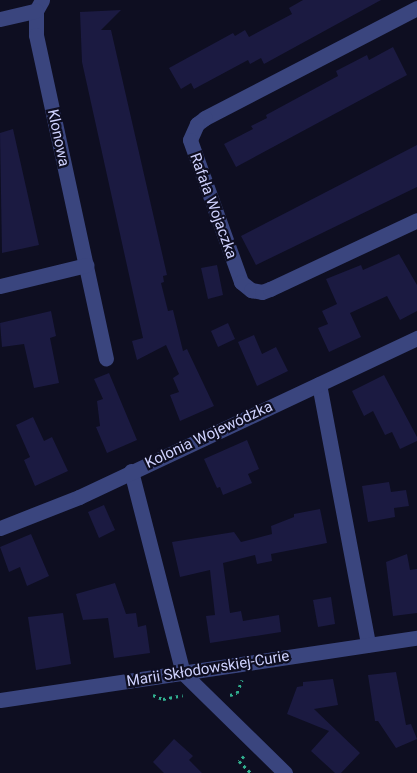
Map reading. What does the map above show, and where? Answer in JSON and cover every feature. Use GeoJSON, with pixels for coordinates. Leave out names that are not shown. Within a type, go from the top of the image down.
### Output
{"type":"FeatureCollection","features":[{"type":"Feature","properties":{"kind":"street","name":"Klonowa"},"geometry":{"type":"LineString","coordinates":[[0,19],[39,6],[36,35],[106,359]]}},
{"type":"Feature","properties":{"kind":"street","name":"Rafała Wojaczka"},"geometry":{"type":"LineString","coordinates":[[417,8],[205,118],[197,124],[190,140],[240,282],[251,290],[262,292],[270,289],[417,220]]}},
{"type":"Feature","properties":{"kind":"street"},"geometry":{"type":"LineString","coordinates":[[0,286],[86,265]]}},
{"type":"Feature","properties":{"kind":"street","name":"Kolonia Wojewódzka"},"geometry":{"type":"LineString","coordinates":[[0,528],[79,497],[417,338]]}},
{"type":"Feature","properties":{"kind":"street"},"geometry":{"type":"LineString","coordinates":[[319,384],[368,644]]}},
{"type":"Feature","properties":{"kind":"street"},"geometry":{"type":"LineString","coordinates":[[131,471],[183,673],[285,773]]}},
{"type":"Feature","properties":{"kind":"street","name":"Marii Skłodowskiej-Curie"},"geometry":{"type":"LineString","coordinates":[[0,700],[417,638]]}},
{"type":"Feature","properties":{"kind":"path"},"geometry":{"type":"LineString","coordinates":[[132,680],[134,688],[163,699],[183,694],[190,701]]}},
{"type":"Feature","properties":{"kind":"path"},"geometry":{"type":"LineString","coordinates":[[238,747],[245,754],[239,761],[251,773]]}},
{"type":"Feature","properties":{"kind":"building"},"geometry":{"type":"Polygon","coordinates":[[[303,0],[381,0],[264,64],[261,58],[250,64],[248,60],[194,89],[191,83],[181,89],[169,68],[233,33],[235,36],[245,30],[249,37],[292,14],[289,8],[303,0]]]}},
{"type":"Feature","properties":{"kind":"building"},"geometry":{"type":"Polygon","coordinates":[[[121,10],[101,30],[111,30],[167,275],[163,276],[164,282],[161,283],[168,311],[173,310],[183,351],[187,349],[214,406],[180,421],[170,395],[179,392],[173,378],[179,374],[166,345],[137,360],[132,341],[143,338],[82,62],[80,12],[121,10]]]}},
{"type":"Feature","properties":{"kind":"building"},"geometry":{"type":"Polygon","coordinates":[[[393,47],[407,75],[236,167],[224,144],[253,129],[251,126],[267,118],[266,115],[338,76],[336,71],[367,55],[369,60],[393,47]]]}},
{"type":"Feature","properties":{"kind":"building"},"geometry":{"type":"Polygon","coordinates":[[[13,129],[39,245],[2,253],[0,133],[13,129]]]}},
{"type":"Feature","properties":{"kind":"building"},"geometry":{"type":"Polygon","coordinates":[[[417,145],[417,187],[256,265],[241,236],[417,145]]]}},
{"type":"Feature","properties":{"kind":"building"},"geometry":{"type":"Polygon","coordinates":[[[399,254],[417,285],[417,311],[400,320],[387,296],[350,313],[361,337],[329,352],[318,328],[328,324],[322,311],[337,304],[326,279],[361,265],[363,270],[399,254]]]}},
{"type":"Feature","properties":{"kind":"building"},"geometry":{"type":"Polygon","coordinates":[[[217,265],[223,295],[208,299],[201,268],[217,265]]]}},
{"type":"Feature","properties":{"kind":"building"},"geometry":{"type":"Polygon","coordinates":[[[51,311],[56,336],[50,338],[59,383],[34,388],[24,344],[2,347],[0,323],[51,311]]]}},
{"type":"Feature","properties":{"kind":"building"},"geometry":{"type":"Polygon","coordinates":[[[228,323],[235,339],[218,347],[211,331],[228,323]]]}},
{"type":"Feature","properties":{"kind":"building"},"geometry":{"type":"Polygon","coordinates":[[[254,335],[262,354],[276,347],[288,371],[257,386],[238,342],[254,335]]]}},
{"type":"Feature","properties":{"kind":"building"},"geometry":{"type":"Polygon","coordinates":[[[109,373],[137,440],[107,453],[96,427],[100,426],[97,401],[103,399],[94,379],[109,373]]]}},
{"type":"Feature","properties":{"kind":"building"},"geometry":{"type":"Polygon","coordinates":[[[384,375],[417,437],[417,441],[400,449],[392,432],[385,435],[373,411],[364,416],[352,391],[384,375]]]}},
{"type":"Feature","properties":{"kind":"building"},"geometry":{"type":"Polygon","coordinates":[[[33,417],[44,441],[52,437],[68,471],[35,486],[24,460],[30,457],[16,425],[33,417]]]}},
{"type":"Feature","properties":{"kind":"building"},"geometry":{"type":"Polygon","coordinates":[[[247,440],[259,469],[248,474],[252,483],[223,495],[220,487],[217,488],[204,459],[247,440]]]}},
{"type":"Feature","properties":{"kind":"building"},"geometry":{"type":"Polygon","coordinates":[[[389,482],[391,492],[406,490],[409,506],[394,508],[395,517],[368,522],[362,486],[389,482]]]}},
{"type":"Feature","properties":{"kind":"building"},"geometry":{"type":"Polygon","coordinates":[[[104,505],[115,530],[99,538],[88,512],[104,505]]]}},
{"type":"Feature","properties":{"kind":"building"},"geometry":{"type":"Polygon","coordinates":[[[320,509],[327,543],[271,554],[272,561],[257,564],[255,555],[223,563],[230,613],[241,611],[243,621],[279,615],[281,632],[210,643],[206,616],[215,615],[210,570],[180,577],[172,542],[234,532],[241,542],[272,534],[271,526],[294,517],[294,514],[320,509]]]}},
{"type":"Feature","properties":{"kind":"building"},"geometry":{"type":"Polygon","coordinates":[[[31,534],[49,576],[27,586],[20,567],[9,572],[0,547],[31,534]]]}},
{"type":"Feature","properties":{"kind":"building"},"geometry":{"type":"Polygon","coordinates":[[[407,554],[410,570],[417,569],[417,613],[393,616],[386,562],[407,554]]]}},
{"type":"Feature","properties":{"kind":"building"},"geometry":{"type":"Polygon","coordinates":[[[115,583],[126,614],[136,613],[138,627],[146,625],[150,653],[114,658],[108,618],[83,620],[76,594],[115,583]]]}},
{"type":"Feature","properties":{"kind":"building"},"geometry":{"type":"Polygon","coordinates":[[[331,597],[335,624],[318,627],[313,600],[331,597]]]}},
{"type":"Feature","properties":{"kind":"building"},"geometry":{"type":"Polygon","coordinates":[[[63,613],[71,664],[36,670],[28,617],[63,613]]]}},
{"type":"Feature","properties":{"kind":"building"},"geometry":{"type":"Polygon","coordinates":[[[396,672],[406,725],[411,724],[417,739],[396,748],[378,721],[375,721],[368,675],[396,672]]]}},
{"type":"Feature","properties":{"kind":"building"},"geometry":{"type":"Polygon","coordinates":[[[333,679],[338,705],[314,709],[360,753],[341,773],[335,773],[311,751],[329,731],[287,714],[297,687],[303,686],[303,682],[333,679]]]}},
{"type":"Feature","properties":{"kind":"building"},"geometry":{"type":"Polygon","coordinates":[[[174,739],[193,756],[189,760],[202,773],[164,773],[153,762],[174,739]]]}}]}
